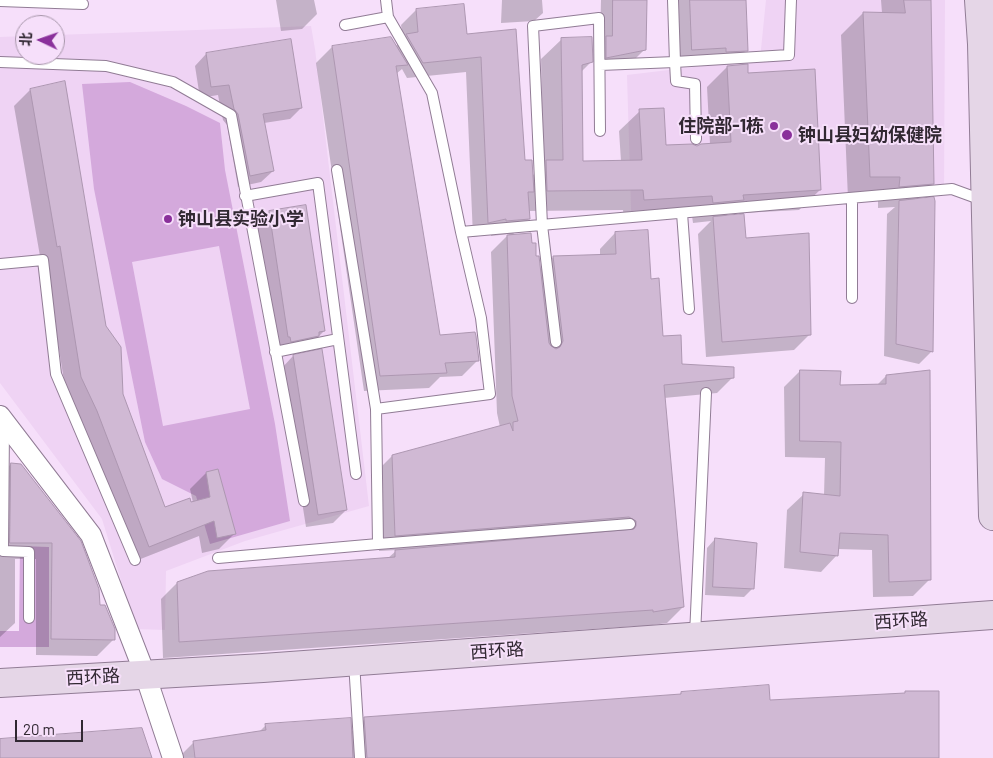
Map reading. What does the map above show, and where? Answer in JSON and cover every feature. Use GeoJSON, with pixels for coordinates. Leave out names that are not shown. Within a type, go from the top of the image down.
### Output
{"type":"FeatureCollection","features":[{"type":"Feature","properties":{"kind":"street"},"geometry":{"type":"LineString","coordinates":[[979,0],[989,201],[993,516]]}},
{"type":"Feature","properties":{"kind":"street"},"geometry":{"type":"LineString","coordinates":[[2,419],[90,535],[145,674],[173,758]]}},
{"type":"Feature","properties":{"kind":"street","name":"西环路"},"geometry":{"type":"LineString","coordinates":[[0,683],[354,661],[993,615]]}},
{"type":"Feature","properties":{"kind":"lane"},"geometry":{"type":"LineString","coordinates":[[0,0],[83,4]]}},
{"type":"Feature","properties":{"kind":"lane"},"geometry":{"type":"LineString","coordinates":[[376,409],[490,394],[481,318],[432,94],[388,17],[386,0]]}},
{"type":"Feature","properties":{"kind":"lane"},"geometry":{"type":"LineString","coordinates":[[673,0],[676,82],[695,84],[696,139]]}},
{"type":"Feature","properties":{"kind":"lane"},"geometry":{"type":"LineString","coordinates":[[600,65],[789,55],[791,0]]}},
{"type":"Feature","properties":{"kind":"lane"},"geometry":{"type":"LineString","coordinates":[[345,25],[388,17]]}},
{"type":"Feature","properties":{"kind":"lane"},"geometry":{"type":"LineString","coordinates":[[556,342],[542,225],[533,26],[599,18],[600,131]]}},
{"type":"Feature","properties":{"kind":"lane"},"geometry":{"type":"LineString","coordinates":[[0,62],[106,66],[173,82],[230,115],[304,501]]}},
{"type":"Feature","properties":{"kind":"lane"},"geometry":{"type":"LineString","coordinates":[[337,170],[376,409],[378,544]]}},
{"type":"Feature","properties":{"kind":"lane"},"geometry":{"type":"LineString","coordinates":[[245,196],[318,183],[356,474]]}},
{"type":"Feature","properties":{"kind":"lane"},"geometry":{"type":"LineString","coordinates":[[461,232],[952,189],[989,201]]}},
{"type":"Feature","properties":{"kind":"lane"},"geometry":{"type":"LineString","coordinates":[[852,198],[852,298]]}},
{"type":"Feature","properties":{"kind":"lane"},"geometry":{"type":"LineString","coordinates":[[682,213],[689,309]]}},
{"type":"Feature","properties":{"kind":"lane"},"geometry":{"type":"LineString","coordinates":[[0,264],[43,260],[56,374],[135,560]]}},
{"type":"Feature","properties":{"kind":"lane"},"geometry":{"type":"LineString","coordinates":[[275,352],[338,339]]}},
{"type":"Feature","properties":{"kind":"lane"},"geometry":{"type":"LineString","coordinates":[[695,636],[706,393]]}},
{"type":"Feature","properties":{"kind":"lane"},"geometry":{"type":"LineString","coordinates":[[2,419],[3,551],[29,552],[29,618]]}},
{"type":"Feature","properties":{"kind":"lane"},"geometry":{"type":"LineString","coordinates":[[218,558],[630,524]]}},
{"type":"Feature","properties":{"kind":"lane"},"geometry":{"type":"LineString","coordinates":[[354,661],[360,758]]}},
{"type":"Feature","properties":{"kind":"shaded area","name":"钟山县妇幼保健院"},"geometry":{"type":"Polygon","coordinates":[[[766,0],[945,0],[944,194],[631,211],[627,75],[760,59],[766,0]]]}},
{"type":"Feature","properties":{"kind":"shaded area","name":"钟山县实验小学"},"geometry":{"type":"Polygon","coordinates":[[[311,26],[315,49],[369,506],[245,541],[166,571],[165,630],[136,629],[102,519],[0,383],[0,37],[15,36],[15,65],[65,65],[65,35],[311,26]]]}},
{"type":"Feature","properties":{"kind":"shaded area"},"geometry":{"type":"Polygon","coordinates":[[[130,82],[220,123],[225,170],[275,424],[290,521],[210,544],[196,496],[162,479],[145,442],[94,189],[82,84],[130,82]],[[219,246],[132,262],[163,426],[250,409],[219,246]]]}},
{"type":"Feature","properties":{"kind":"shaded area"},"geometry":{"type":"Polygon","coordinates":[[[20,546],[49,547],[49,647],[0,647],[0,631],[19,631],[20,546]]]}},
{"type":"Feature","properties":{"kind":"building"},"geometry":{"type":"Polygon","coordinates":[[[613,0],[647,0],[646,50],[606,58],[606,36],[612,36],[613,0]]]}},
{"type":"Feature","properties":{"kind":"building"},"geometry":{"type":"Polygon","coordinates":[[[690,0],[746,0],[748,51],[726,52],[726,48],[692,50],[690,0]]]}},
{"type":"Feature","properties":{"kind":"building"},"geometry":{"type":"Polygon","coordinates":[[[904,0],[931,0],[934,184],[899,187],[900,177],[870,177],[863,12],[905,13],[904,0]]]}},
{"type":"Feature","properties":{"kind":"building"},"geometry":{"type":"Polygon","coordinates":[[[464,4],[467,34],[516,29],[525,160],[532,160],[534,192],[528,192],[530,219],[506,221],[506,219],[488,223],[481,57],[423,63],[406,34],[418,32],[416,9],[464,4]]]}},
{"type":"Feature","properties":{"kind":"building"},"geometry":{"type":"Polygon","coordinates":[[[391,37],[408,65],[396,66],[440,335],[475,332],[476,336],[479,361],[445,363],[447,373],[380,376],[332,46],[391,37]]]}},
{"type":"Feature","properties":{"kind":"building","name":"住院部-1栋"},"geometry":{"type":"Polygon","coordinates":[[[592,37],[593,62],[582,65],[583,161],[642,160],[639,109],[664,108],[666,145],[692,144],[697,146],[701,144],[731,142],[727,66],[748,64],[748,73],[815,69],[821,190],[743,195],[744,200],[713,203],[712,196],[644,200],[643,190],[547,191],[546,160],[563,160],[561,38],[592,37]]]}},
{"type":"Feature","properties":{"kind":"building"},"geometry":{"type":"Polygon","coordinates":[[[291,39],[302,108],[263,114],[274,171],[250,176],[238,114],[234,109],[229,85],[211,87],[206,53],[291,39]]]}},
{"type":"Feature","properties":{"kind":"building"},"geometry":{"type":"Polygon","coordinates":[[[65,81],[106,326],[121,347],[123,394],[165,507],[190,498],[191,502],[210,497],[206,472],[218,469],[236,534],[217,538],[214,521],[149,547],[97,411],[81,377],[60,246],[57,247],[30,89],[65,81]]]}},
{"type":"Feature","properties":{"kind":"building"},"geometry":{"type":"Polygon","coordinates":[[[934,197],[933,352],[896,344],[899,201],[934,197]]]}},
{"type":"Feature","properties":{"kind":"building"},"geometry":{"type":"Polygon","coordinates":[[[306,205],[325,331],[319,332],[319,336],[291,342],[290,337],[288,337],[269,211],[306,205]]]}},
{"type":"Feature","properties":{"kind":"building"},"geometry":{"type":"Polygon","coordinates":[[[744,214],[746,238],[809,233],[811,335],[722,342],[713,217],[744,214]]]}},
{"type":"Feature","properties":{"kind":"building"},"geometry":{"type":"Polygon","coordinates":[[[648,230],[651,279],[659,278],[663,336],[681,335],[682,364],[734,367],[734,378],[664,385],[684,607],[653,612],[653,610],[179,642],[177,582],[208,571],[395,557],[395,550],[634,529],[636,521],[629,517],[395,536],[392,455],[510,423],[513,431],[513,422],[518,421],[512,396],[507,235],[531,233],[532,243],[536,243],[536,256],[539,256],[549,343],[556,349],[560,347],[563,341],[553,256],[616,254],[615,232],[648,230]]]}},
{"type":"Feature","properties":{"kind":"building"},"geometry":{"type":"Polygon","coordinates":[[[322,349],[347,510],[318,515],[293,355],[322,349]]]}},
{"type":"Feature","properties":{"kind":"building"},"geometry":{"type":"Polygon","coordinates":[[[800,370],[841,371],[840,385],[886,384],[886,375],[930,370],[931,580],[889,582],[888,535],[840,533],[838,556],[800,552],[803,492],[840,496],[841,442],[800,441],[800,370]]]}},
{"type":"Feature","properties":{"kind":"building"},"geometry":{"type":"Polygon","coordinates":[[[11,463],[21,464],[81,541],[99,589],[100,605],[105,605],[115,629],[115,640],[51,639],[52,543],[10,543],[11,463]]]}},
{"type":"Feature","properties":{"kind":"building"},"geometry":{"type":"Polygon","coordinates":[[[715,538],[757,543],[754,589],[713,587],[715,538]]]}},
{"type":"Feature","properties":{"kind":"building"},"geometry":{"type":"Polygon","coordinates":[[[769,685],[770,700],[905,693],[905,691],[939,691],[939,758],[367,758],[364,717],[681,694],[681,692],[769,685]]]}},
{"type":"Feature","properties":{"kind":"building"},"geometry":{"type":"Polygon","coordinates":[[[351,718],[353,758],[195,758],[193,741],[266,730],[265,724],[351,718]]]}},
{"type":"Feature","properties":{"kind":"building"},"geometry":{"type":"Polygon","coordinates":[[[142,728],[152,758],[0,758],[0,739],[142,728]]]}},
{"type":"Feature","properties":{"kind":"place","name":"住院部-1栋"},"geometry":{"type":"Point","coordinates":[774,126]}},
{"type":"Feature","properties":{"kind":"place","name":"钟山县妇幼保健院"},"geometry":{"type":"Point","coordinates":[787,135]}},
{"type":"Feature","properties":{"kind":"place","name":"钟山县实验小学"},"geometry":{"type":"Point","coordinates":[168,219]}}]}
